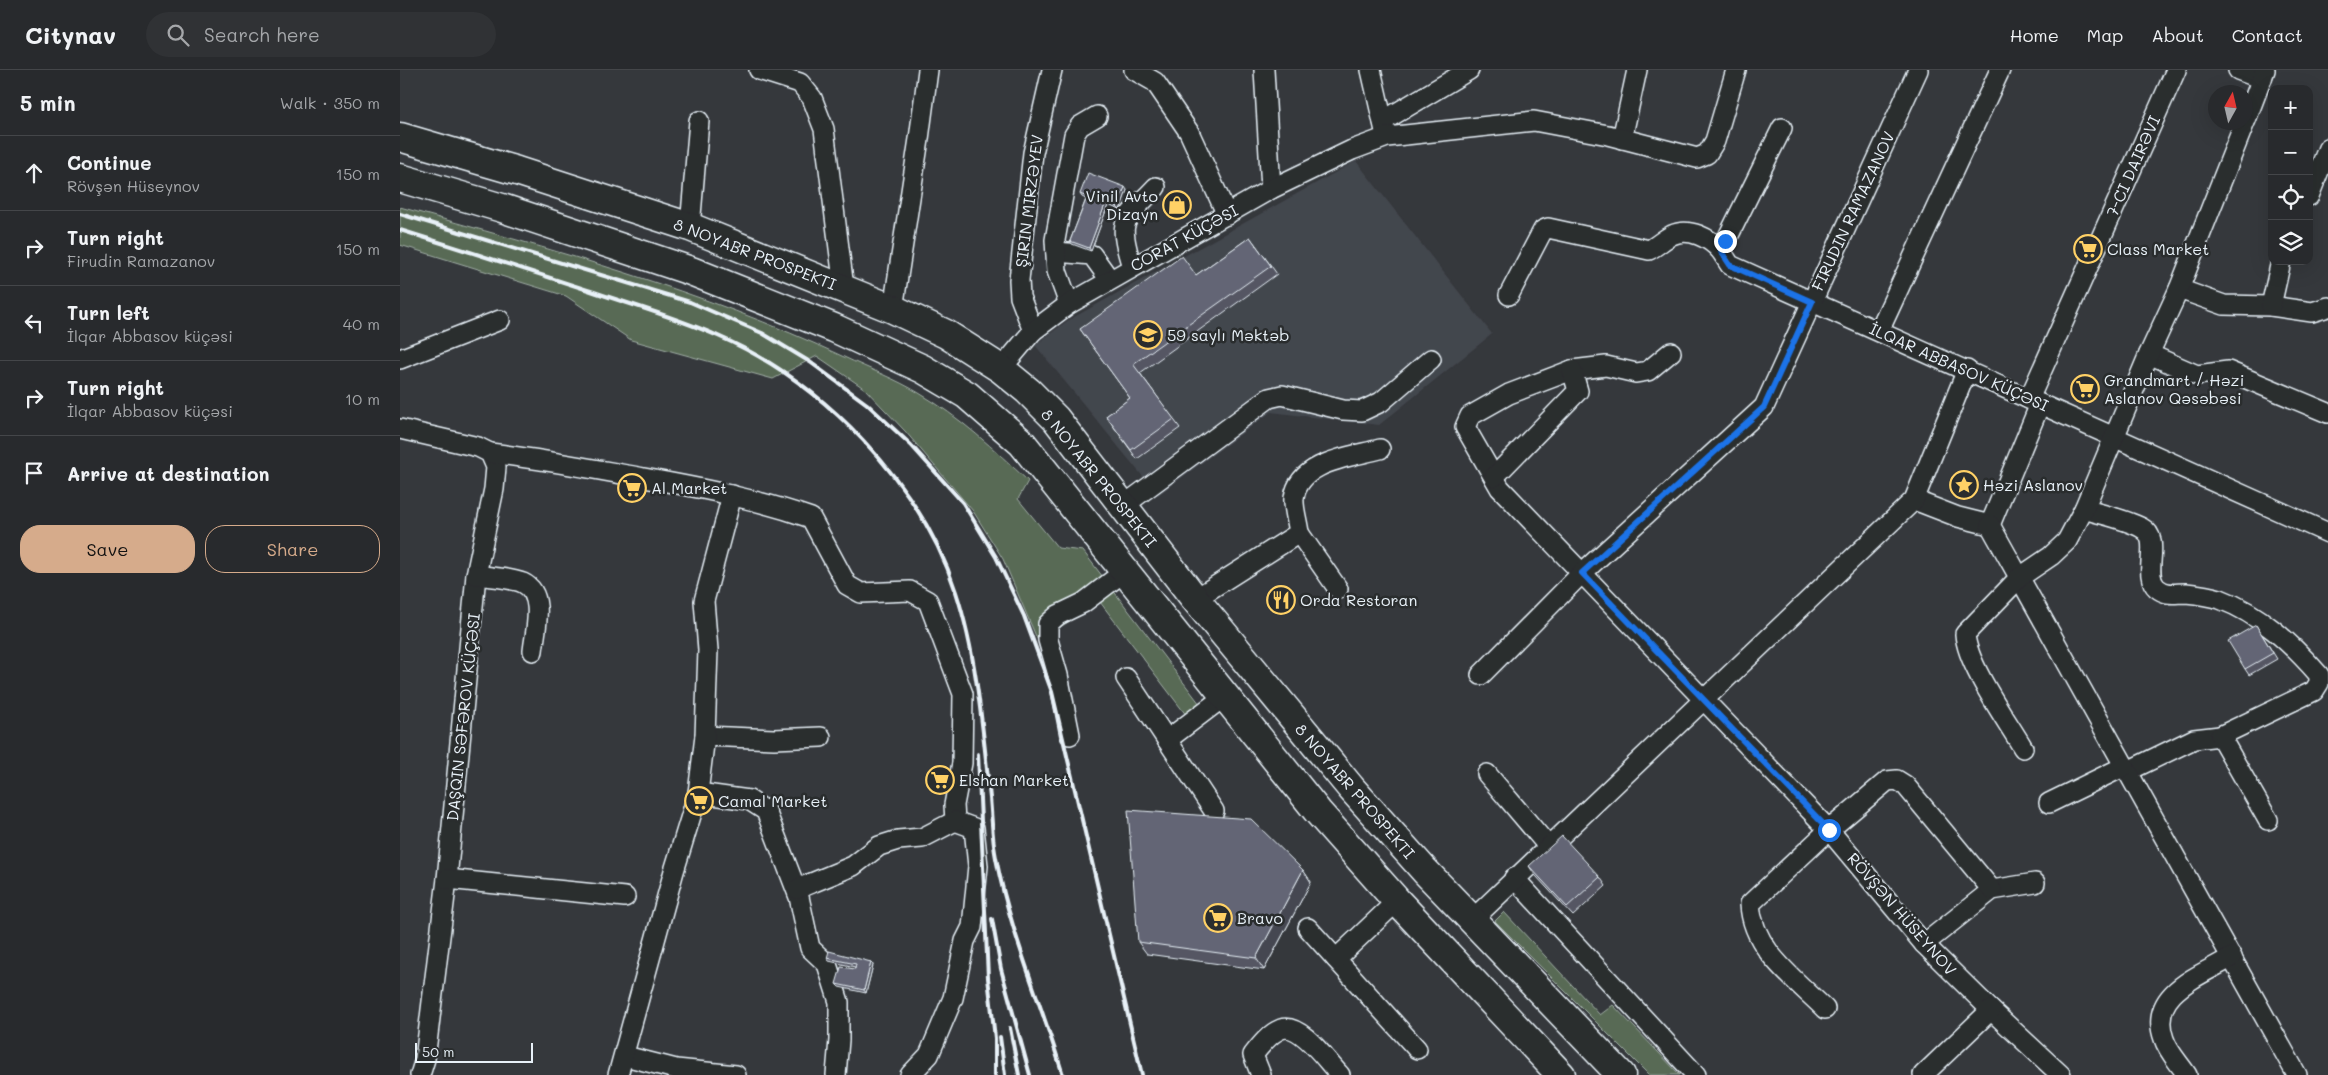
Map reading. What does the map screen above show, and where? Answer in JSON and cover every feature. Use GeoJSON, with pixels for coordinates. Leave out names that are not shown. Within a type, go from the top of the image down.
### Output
{"type":"FeatureCollection","features":[{"type":"Feature","properties":{"kind":"highway","name":"8 NOYABR PROSPEKTI"},"geometry":{"type":"LineString","coordinates":[[400,137],[517,171],[690,227],[893,309],[946,334],[1001,369],[1028,391],[1056,419],[1195,599],[1351,788],[1472,920],[1621,1075]]}},
{"type":"Feature","properties":{"kind":"highway"},"geometry":{"type":"LineString","coordinates":[[400,178],[502,208],[690,271],[834,328],[923,369],[967,395],[1022,443],[1318,812],[1397,901],[1560,1074]]}},
{"type":"Feature","properties":{"kind":"highway"},"geometry":{"type":"LineString","coordinates":[[1442,948],[1472,920]]}},
{"type":"Feature","properties":{"kind":"street"},"geometry":{"type":"LineString","coordinates":[[759,70],[800,83],[812,98],[824,129],[844,288]]}},
{"type":"Feature","properties":{"kind":"street"},"geometry":{"type":"LineString","coordinates":[[893,309],[920,139],[928,70]]}},
{"type":"Feature","properties":{"kind":"street","name":"ŞIRIN MIRZƏYEV"},"geometry":{"type":"LineString","coordinates":[[1033,331],[1020,297],[1019,280],[1033,153],[1052,70]]}},
{"type":"Feature","properties":{"kind":"street"},"geometry":{"type":"LineString","coordinates":[[1134,70],[1155,82],[1190,132],[1227,216]]}},
{"type":"Feature","properties":{"kind":"street"},"geometry":{"type":"LineString","coordinates":[[1264,70],[1271,189]]}},
{"type":"Feature","properties":{"kind":"street"},"geometry":{"type":"LineString","coordinates":[[1372,70],[1385,129],[1469,70]]}},
{"type":"Feature","properties":{"kind":"street"},"geometry":{"type":"LineString","coordinates":[[1622,139],[1637,70]]}},
{"type":"Feature","properties":{"kind":"street","name":"CORAT KÜÇƏSI"},"geometry":{"type":"LineString","coordinates":[[1001,369],[1033,331],[1069,304],[1132,267],[1227,216],[1271,189],[1352,150],[1385,129],[1433,131],[1534,121],[1622,139],[1697,158],[1707,154],[1715,141],[1736,70]]}},
{"type":"Feature","properties":{"kind":"street","name":"FIRUDIN RAMAZANOV"},"geometry":{"type":"LineString","coordinates":[[1481,675],[1582,573],[1764,407],[1918,70]]}},
{"type":"Feature","properties":{"kind":"street"},"geometry":{"type":"LineString","coordinates":[[1879,331],[2000,70]]}},
{"type":"Feature","properties":{"kind":"street","name":"7-CI DAIRƏVI"},"geometry":{"type":"LineString","coordinates":[[1990,525],[2035,401],[2176,70]]}},
{"type":"Feature","properties":{"kind":"street"},"geometry":{"type":"LineString","coordinates":[[2238,70],[2263,74],[2253,100]]}},
{"type":"Feature","properties":{"kind":"street"},"geometry":{"type":"LineString","coordinates":[[1069,304],[1057,271],[1055,240],[1074,135],[1080,126],[1097,116]]}},
{"type":"Feature","properties":{"kind":"street"},"geometry":{"type":"LineString","coordinates":[[690,227],[699,121]]}},
{"type":"Feature","properties":{"kind":"street"},"geometry":{"type":"LineString","coordinates":[[1721,251],[1782,128]]}},
{"type":"Feature","properties":{"kind":"street"},"geometry":{"type":"LineString","coordinates":[[2023,748],[1980,674],[1965,643],[1964,634],[2020,577],[2051,556],[2067,541],[2084,509],[2149,354],[2179,290],[2241,130]]}},
{"type":"Feature","properties":{"kind":"street"},"geometry":{"type":"LineString","coordinates":[[2313,186],[2328,148]]}},
{"type":"Feature","properties":{"kind":"street"},"geometry":{"type":"LineString","coordinates":[[1132,267],[1123,238],[1125,219],[1156,187]]}},
{"type":"Feature","properties":{"kind":"street","name":"İLQAR ABBASOV KÜÇƏSI"},"geometry":{"type":"LineString","coordinates":[[1509,295],[1543,230],[1548,228],[1650,250],[1673,235],[1685,232],[1700,235],[1715,244],[1730,265],[2328,532]]}},
{"type":"Feature","properties":{"kind":"street"},"geometry":{"type":"LineString","coordinates":[[1056,252],[1092,255],[1110,280]]}},
{"type":"Feature","properties":{"kind":"street"},"geometry":{"type":"LineString","coordinates":[[2271,306],[2280,265]]}},
{"type":"Feature","properties":{"kind":"street"},"geometry":{"type":"LineString","coordinates":[[2179,290],[2224,305],[2271,306],[2312,312],[2328,307]]}},
{"type":"Feature","properties":{"kind":"street"},"geometry":{"type":"LineString","coordinates":[[400,359],[500,320]]}},
{"type":"Feature","properties":{"kind":"street","name":"RÖVŞƏN HÜSEYNOV"},"geometry":{"type":"LineString","coordinates":[[1671,352],[1648,372],[1636,374],[1606,366],[1572,370],[1509,394],[1470,416],[1465,427],[1500,488],[1829,830],[1924,944],[2061,1075]]}},
{"type":"Feature","properties":{"kind":"street"},"geometry":{"type":"LineString","coordinates":[[2149,354],[2197,375],[2228,371],[2328,413]]}},
{"type":"Feature","properties":{"kind":"street"},"geometry":{"type":"LineString","coordinates":[[1123,506],[1269,398],[1282,395],[1343,410],[1362,411],[1381,402],[1431,359]]}},
{"type":"Feature","properties":{"kind":"street"},"geometry":{"type":"LineString","coordinates":[[1494,477],[1578,391],[1572,370]]}},
{"type":"Feature","properties":{"kind":"street"},"geometry":{"type":"LineString","coordinates":[[1472,920],[1514,878],[1914,500],[1967,370]]}},
{"type":"Feature","properties":{"kind":"street"},"geometry":{"type":"LineString","coordinates":[[400,429],[460,441],[490,454],[538,458],[732,495],[778,506],[811,518],[847,585],[861,593],[910,592],[928,601],[963,694],[962,763],[954,805],[955,821]]}},
{"type":"Feature","properties":{"kind":"street"},"geometry":{"type":"LineString","coordinates":[[1338,589],[1299,533],[1294,498],[1305,475],[1320,466],[1380,449]]}},
{"type":"Feature","properties":{"kind":"street"},"geometry":{"type":"LineString","coordinates":[[420,1075],[425,1059],[447,879],[476,576],[494,489],[496,467],[490,454]]}},
{"type":"Feature","properties":{"kind":"street"},"geometry":{"type":"LineString","coordinates":[[618,1075],[674,871],[698,793],[705,736],[708,650],[704,601],[732,495]]}},
{"type":"Feature","properties":{"kind":"street"},"geometry":{"type":"LineString","coordinates":[[1914,500],[1958,517],[1990,525],[2297,1075]]}},
{"type":"Feature","properties":{"kind":"street"},"geometry":{"type":"LineString","coordinates":[[2049,804],[2194,739],[2220,736],[2314,691],[2319,683],[2319,675],[2293,645],[2256,617],[2219,599],[2185,593],[2169,595],[2156,588],[2151,580],[2151,539],[2144,529],[2084,509]]}},
{"type":"Feature","properties":{"kind":"street"},"geometry":{"type":"LineString","coordinates":[[1195,599],[1299,533]]}},
{"type":"Feature","properties":{"kind":"street"},"geometry":{"type":"LineString","coordinates":[[1070,735],[1058,675],[1048,640],[1048,624],[1058,615],[1083,603],[1125,571]]}},
{"type":"Feature","properties":{"kind":"street"},"geometry":{"type":"LineString","coordinates":[[476,576],[522,583],[534,593],[537,606],[534,651]]}},
{"type":"Feature","properties":{"kind":"street"},"geometry":{"type":"LineString","coordinates":[[1126,678],[1214,811]]}},
{"type":"Feature","properties":{"kind":"street"},"geometry":{"type":"LineString","coordinates":[[1167,740],[1225,696]]}},
{"type":"Feature","properties":{"kind":"street"},"geometry":{"type":"LineString","coordinates":[[705,736],[774,739],[821,736]]}},
{"type":"Feature","properties":{"kind":"street"},"geometry":{"type":"LineString","coordinates":[[2220,736],[2268,820]]}},
{"type":"Feature","properties":{"kind":"street"},"geometry":{"type":"LineString","coordinates":[[1487,774],[1548,846]]}},
{"type":"Feature","properties":{"kind":"street"},"geometry":{"type":"LineString","coordinates":[[1825,1009],[1767,952],[1750,918],[1750,904],[1829,830],[1887,781],[1897,780],[1905,785],[1992,890]]}},
{"type":"Feature","properties":{"kind":"street"},"geometry":{"type":"LineString","coordinates":[[698,793],[749,800],[766,811],[796,889],[810,948],[827,964],[839,1002],[839,1040],[836,1075]]}},
{"type":"Feature","properties":{"kind":"street"},"geometry":{"type":"LineString","coordinates":[[796,889],[853,866],[879,846],[898,840],[922,838],[955,821],[974,828],[978,866],[972,927],[965,941],[953,998],[929,1055],[910,1075]]}},
{"type":"Feature","properties":{"kind":"street"},"geometry":{"type":"LineString","coordinates":[[1514,878],[1696,1075]]}},
{"type":"Feature","properties":{"kind":"street"},"geometry":{"type":"LineString","coordinates":[[447,879],[625,897]]}},
{"type":"Feature","properties":{"kind":"street"},"geometry":{"type":"LineString","coordinates":[[1924,944],[1992,890],[2035,883]]}},
{"type":"Feature","properties":{"kind":"street"},"geometry":{"type":"LineString","coordinates":[[1336,959],[1397,901]]}},
{"type":"Feature","properties":{"kind":"street"},"geometry":{"type":"LineString","coordinates":[[1308,928],[1417,1049]]}},
{"type":"Feature","properties":{"kind":"street"},"geometry":{"type":"LineString","coordinates":[[2187,1075],[2164,1040],[2160,1020],[2162,1007],[2170,994],[2232,957]]}},
{"type":"Feature","properties":{"kind":"street"},"geometry":{"type":"LineString","coordinates":[[1923,1075],[1991,1010]]}},
{"type":"Feature","properties":{"kind":"street"},"geometry":{"type":"LineString","coordinates":[[1261,1075],[1253,1055],[1263,1042],[1282,1029],[1293,1029],[1312,1042],[1340,1075]]}},
{"type":"Feature","properties":{"kind":"street"},"geometry":{"type":"LineString","coordinates":[[624,1056],[676,1069],[736,1075]]}},
{"type":"Feature","properties":{"kind":"shaded area"},"geometry":{"type":"Polygon","coordinates":[[[1356,161],[1492,334],[1379,425],[1271,412],[1158,495],[1035,345],[1067,321],[1356,161]]]}},
{"type":"Feature","properties":{"kind":"green space"},"geometry":{"type":"Polygon","coordinates":[[[400,207],[569,255],[736,311],[882,374],[934,402],[976,434],[1028,481],[1018,499],[1058,548],[1083,551],[1203,708],[1190,720],[1100,602],[1038,641],[1003,559],[973,511],[905,431],[865,389],[817,356],[773,379],[631,340],[566,296],[400,245],[400,207]]]}},
{"type":"Feature","properties":{"kind":"green space"},"geometry":{"type":"Polygon","coordinates":[[[1504,912],[1600,1015],[1613,1005],[1680,1075],[1649,1075],[1495,921],[1504,912]]]}},
{"type":"Feature","properties":{"kind":"building"},"geometry":{"type":"Polygon","coordinates":[[[1088,173],[1125,187],[1117,207],[1106,202],[1089,248],[1070,241],[1087,197],[1080,194],[1088,173]]]}},
{"type":"Feature","properties":{"kind":"building"},"geometry":{"type":"Polygon","coordinates":[[[1250,237],[1271,266],[1133,364],[1174,419],[1131,450],[1106,416],[1130,398],[1080,329],[1182,256],[1196,275],[1250,237]]]}},
{"type":"Feature","properties":{"kind":"building"},"geometry":{"type":"Polygon","coordinates":[[[2256,625],[2273,653],[2245,669],[2228,641],[2256,625]]]}},
{"type":"Feature","properties":{"kind":"building","name":"Bravo"},"geometry":{"type":"Polygon","coordinates":[[[1128,810],[1251,819],[1303,870],[1256,958],[1138,942],[1128,810]]]}},
{"type":"Feature","properties":{"kind":"building"},"geometry":{"type":"Polygon","coordinates":[[[1562,836],[1600,877],[1567,907],[1529,866],[1562,836]]]}},
{"type":"Feature","properties":{"kind":"building"},"geometry":{"type":"Polygon","coordinates":[[[829,951],[871,962],[864,990],[836,984],[841,967],[855,969],[856,964],[827,958],[829,951]]]}},
{"type":"Feature","properties":{"kind":"railway"},"geometry":{"type":"LineString","coordinates":[[400,214],[690,302],[762,333],[810,362],[867,404],[911,445],[963,503],[996,557],[1024,616],[1052,692],[1142,1075]]}},
{"type":"Feature","properties":{"kind":"railway"},"geometry":{"type":"LineString","coordinates":[[400,230],[688,324],[757,355],[794,380],[830,408],[863,440],[893,475],[919,512],[940,552],[956,592],[974,668],[985,747],[994,843],[1002,886],[1009,913],[1063,1075]]}},
{"type":"Feature","properties":{"kind":"railway"},"geometry":{"type":"LineString","coordinates":[[978,754],[988,978],[995,1038],[995,1075]]}},
{"type":"Feature","properties":{"kind":"railway"},"geometry":{"type":"LineString","coordinates":[[992,919],[1001,969],[1030,1075]]}},
{"type":"Feature","properties":{"kind":"railway"},"geometry":{"type":"LineString","coordinates":[[1010,1028],[1019,1075]]}},
{"type":"Feature","properties":{"kind":"railway"},"geometry":{"type":"LineString","coordinates":[[1000,1037],[1005,1075]]}},
{"type":"Feature","properties":{"kind":"place","name":"Vinil Avto Dizayn"},"geometry":{"type":"Point","coordinates":[1177,205]}},
{"type":"Feature","properties":{"kind":"place","name":"Class Market"},"geometry":{"type":"Point","coordinates":[2088,249]}},
{"type":"Feature","properties":{"kind":"place","name":"59 saylı Məktəb"},"geometry":{"type":"Point","coordinates":[1148,335]}},
{"type":"Feature","properties":{"kind":"place","name":"Grandmart / Həzi Aslanov Qəsəbəsi"},"geometry":{"type":"Point","coordinates":[2085,389]}},
{"type":"Feature","properties":{"kind":"place","name":"Həzi Aslanov"},"geometry":{"type":"Point","coordinates":[1964,485]}},
{"type":"Feature","properties":{"kind":"place","name":"Al Market"},"geometry":{"type":"Point","coordinates":[632,488]}},
{"type":"Feature","properties":{"kind":"place","name":"Orda Restoran"},"geometry":{"type":"Point","coordinates":[1281,600]}},
{"type":"Feature","properties":{"kind":"place","name":"Elshan Market"},"geometry":{"type":"Point","coordinates":[940,780]}},
{"type":"Feature","properties":{"kind":"place","name":"Camal Market"},"geometry":{"type":"Point","coordinates":[699,801]}},
{"type":"Feature","properties":{"kind":"place","name":"Bravo"},"geometry":{"type":"Point","coordinates":[1218,918]}},
{"type":"Feature","properties":{"kind":"route"},"geometry":{"type":"LineString","coordinates":[[1725,241],[1721,251],[1730,265],[1812,302],[1764,407],[1582,573],[1829,830]]}}]}
